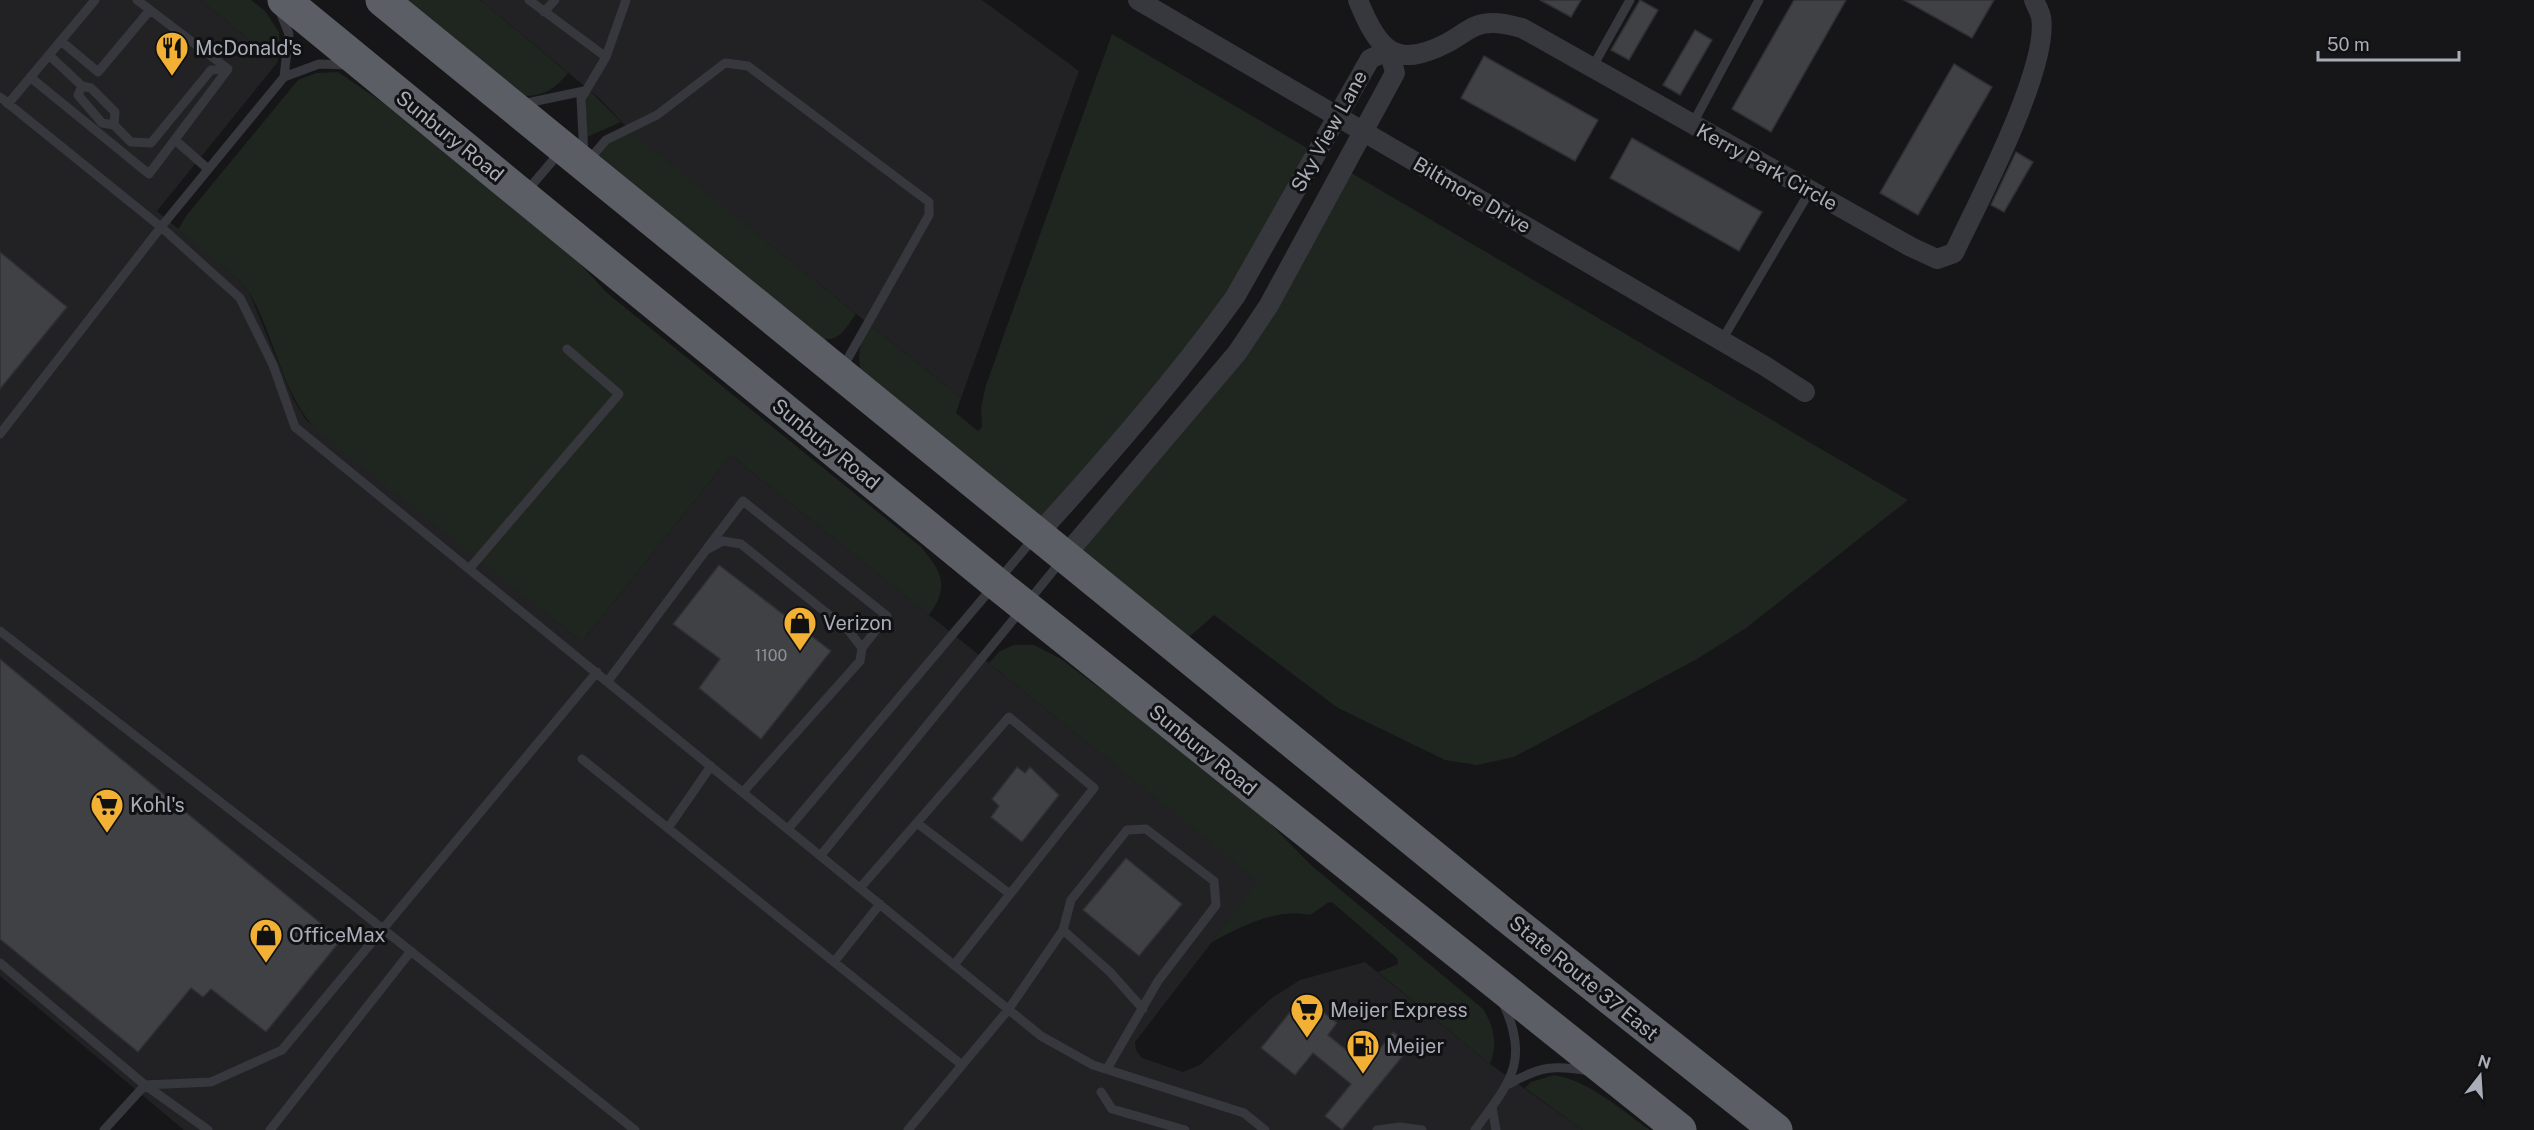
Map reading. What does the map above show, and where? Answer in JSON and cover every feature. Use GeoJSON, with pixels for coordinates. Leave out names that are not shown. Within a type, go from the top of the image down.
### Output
{"type":"FeatureCollection","features":[{"type":"Feature","properties":{"kind":"highway","name":"Sunbury Road"},"geometry":{"type":"LineString","coordinates":[[284,0],[1024,606],[1493,982]]}},
{"type":"Feature","properties":{"kind":"highway"},"geometry":{"type":"LineString","coordinates":[[382,0],[1065,556]]}},
{"type":"Feature","properties":{"kind":"highway","name":"State Route 37 East"},"geometry":{"type":"LineString","coordinates":[[1065,556],[1392,824],[1776,1130]]}},
{"type":"Feature","properties":{"kind":"highway"},"geometry":{"type":"LineString","coordinates":[[1493,982],[1680,1130]]}},
{"type":"Feature","properties":{"kind":"street","name":"Biltmore Drive"},"geometry":{"type":"LineString","coordinates":[[1138,0],[1722,340],[1805,392]]}},
{"type":"Feature","properties":{"kind":"street"},"geometry":{"type":"LineString","coordinates":[[1358,0],[1375,35],[1389,50]]}},
{"type":"Feature","properties":{"kind":"street","name":"Kerry Park Circle"},"geometry":{"type":"LineString","coordinates":[[1389,50],[1401,56],[1426,53],[1477,26],[1498,22],[1522,28],[1810,191],[1937,259],[1954,253],[2010,133],[2037,61],[2041,18],[2034,0]]}},
{"type":"Feature","properties":{"kind":"street","name":"Sky View Lane"},"geometry":{"type":"LineString","coordinates":[[1038,534],[1109,456],[1235,297],[1370,59],[1389,50],[1395,73],[1269,304],[1237,353],[1065,556]]}},
{"type":"Feature","properties":{"kind":"lane"},"geometry":{"type":"LineString","coordinates":[[8,104],[95,0]]}},
{"type":"Feature","properties":{"kind":"lane"},"geometry":{"type":"LineString","coordinates":[[137,0],[228,69]]}},
{"type":"Feature","properties":{"kind":"lane"},"geometry":{"type":"LineString","coordinates":[[275,0],[289,34],[284,77]]}},
{"type":"Feature","properties":{"kind":"lane"},"geometry":{"type":"LineString","coordinates":[[529,0],[606,57]]}},
{"type":"Feature","properties":{"kind":"lane"},"geometry":{"type":"LineString","coordinates":[[544,12],[555,0]]}},
{"type":"Feature","properties":{"kind":"lane"},"geometry":{"type":"LineString","coordinates":[[574,157],[584,91],[606,57],[626,0]]}},
{"type":"Feature","properties":{"kind":"lane"},"geometry":{"type":"LineString","coordinates":[[1592,68],[1630,0]]}},
{"type":"Feature","properties":{"kind":"lane"},"geometry":{"type":"LineString","coordinates":[[1692,125],[1759,0]]}},
{"type":"Feature","properties":{"kind":"lane"},"geometry":{"type":"LineString","coordinates":[[61,41],[99,72],[150,10]]}},
{"type":"Feature","properties":{"kind":"lane"},"geometry":{"type":"LineString","coordinates":[[49,56],[82,86],[91,88],[115,112],[114,125]]}},
{"type":"Feature","properties":{"kind":"lane"},"geometry":{"type":"LineString","coordinates":[[523,196],[574,157],[657,115],[725,63],[748,66],[929,202],[929,215],[840,372]]}},
{"type":"Feature","properties":{"kind":"lane"},"geometry":{"type":"LineString","coordinates":[[0,434],[160,227],[284,77],[318,64],[366,66]]}},
{"type":"Feature","properties":{"kind":"lane"},"geometry":{"type":"LineString","coordinates":[[82,86],[78,95],[102,123],[114,125],[132,142],[151,143],[211,70],[228,69]]}},
{"type":"Feature","properties":{"kind":"lane"},"geometry":{"type":"LineString","coordinates":[[30,77],[149,174],[228,69]]}},
{"type":"Feature","properties":{"kind":"lane"},"geometry":{"type":"LineString","coordinates":[[511,105],[584,91]]}},
{"type":"Feature","properties":{"kind":"lane"},"geometry":{"type":"LineString","coordinates":[[0,98],[160,227],[240,298],[273,365],[296,427],[1008,1010],[1041,1036],[1093,1065],[1244,1113],[1265,1130]]}},
{"type":"Feature","properties":{"kind":"lane"},"geometry":{"type":"LineString","coordinates":[[175,140],[208,169]]}},
{"type":"Feature","properties":{"kind":"lane"},"geometry":{"type":"LineString","coordinates":[[1722,340],[1810,191]]}},
{"type":"Feature","properties":{"kind":"lane"},"geometry":{"type":"LineString","coordinates":[[470,568],[618,394],[567,350]]}},
{"type":"Feature","properties":{"kind":"lane"},"geometry":{"type":"LineString","coordinates":[[608,681],[743,501],[887,616],[862,648],[860,661],[743,792]]}},
{"type":"Feature","properties":{"kind":"lane"},"geometry":{"type":"LineString","coordinates":[[788,829],[1038,534]]}},
{"type":"Feature","properties":{"kind":"lane"},"geometry":{"type":"LineString","coordinates":[[706,550],[723,541],[741,544],[849,631],[862,648]]}},
{"type":"Feature","properties":{"kind":"lane"},"geometry":{"type":"LineString","coordinates":[[821,855],[1065,556]]}},
{"type":"Feature","properties":{"kind":"lane"},"geometry":{"type":"LineString","coordinates":[[0,631],[411,951],[635,1130]]}},
{"type":"Feature","properties":{"kind":"lane"},"geometry":{"type":"LineString","coordinates":[[104,1130],[145,1085],[211,1082],[282,1050],[381,928],[597,672]]}},
{"type":"Feature","properties":{"kind":"lane"},"geometry":{"type":"LineString","coordinates":[[860,888],[1010,717],[1094,788],[954,965]]}},
{"type":"Feature","properties":{"kind":"lane"},"geometry":{"type":"LineString","coordinates":[[582,759],[962,1065]]}},
{"type":"Feature","properties":{"kind":"lane"},"geometry":{"type":"LineString","coordinates":[[668,828],[711,766]]}},
{"type":"Feature","properties":{"kind":"lane"},"geometry":{"type":"LineString","coordinates":[[917,824],[1010,894]]}},
{"type":"Feature","properties":{"kind":"lane"},"geometry":{"type":"LineString","coordinates":[[908,1130],[1008,1010],[1063,930],[1071,900],[1127,830],[1146,829],[1214,881],[1216,905],[1158,981],[1107,1069]]}},
{"type":"Feature","properties":{"kind":"lane"},"geometry":{"type":"LineString","coordinates":[[834,962],[880,904]]}},
{"type":"Feature","properties":{"kind":"lane"},"geometry":{"type":"LineString","coordinates":[[1063,930],[1110,972],[1143,1009]]}},
{"type":"Feature","properties":{"kind":"lane"},"geometry":{"type":"LineString","coordinates":[[270,1130],[411,951]]}},
{"type":"Feature","properties":{"kind":"lane"},"geometry":{"type":"LineString","coordinates":[[0,963],[145,1085],[208,1130]]}},
{"type":"Feature","properties":{"kind":"lane"},"geometry":{"type":"LineString","coordinates":[[1475,1130],[1509,1084],[1517,1050],[1513,1025],[1493,982]]}},
{"type":"Feature","properties":{"kind":"lane"},"geometry":{"type":"LineString","coordinates":[[1509,1084],[1535,1070],[1566,1067],[1607,1073]]}},
{"type":"Feature","properties":{"kind":"lane"},"geometry":{"type":"LineString","coordinates":[[1101,1092],[1112,1110],[1185,1130]]}},
{"type":"Feature","properties":{"kind":"lane"},"geometry":{"type":"LineString","coordinates":[[1492,1107],[1496,1130]]}},
{"type":"Feature","properties":{"kind":"lane"},"geometry":{"type":"LineString","coordinates":[[1377,1130],[1400,1127],[1422,1130]]}},
{"type":"Feature","properties":{"kind":"shaded area"},"geometry":{"type":"Polygon","coordinates":[[[0,0],[201,0],[277,63],[157,211],[241,282],[249,292],[293,399],[306,420],[582,642],[731,455],[1259,881],[1135,1042],[1136,1050],[1142,1058],[1183,1072],[1200,1065],[1269,1000],[1300,980],[1365,962],[1490,1064],[1583,1130],[184,1130],[0,976],[0,0]]]}},
{"type":"Feature","properties":{"kind":"shaded area"},"geometry":{"type":"Polygon","coordinates":[[[201,0],[251,0],[265,11],[279,32],[280,50],[277,63],[201,0]]]}},
{"type":"Feature","properties":{"kind":"shaded area"},"geometry":{"type":"Polygon","coordinates":[[[403,0],[480,0],[568,73],[548,91],[522,96],[403,0]]]}},
{"type":"Feature","properties":{"kind":"shaded area"},"geometry":{"type":"Polygon","coordinates":[[[480,0],[982,0],[1079,71],[961,398],[637,138],[599,98],[480,0]]]}},
{"type":"Feature","properties":{"kind":"shaded area"},"geometry":{"type":"Polygon","coordinates":[[[1112,34],[1312,151],[1207,325],[1042,522],[862,375],[859,361],[860,349],[870,325],[961,398],[956,413],[978,431],[982,427],[981,408],[986,385],[1112,34]]]}},
{"type":"Feature","properties":{"kind":"shaded area"},"geometry":{"type":"Polygon","coordinates":[[[338,72],[385,104],[571,254],[607,293],[921,547],[934,564],[941,580],[940,596],[929,615],[731,455],[582,642],[320,434],[296,402],[249,292],[241,282],[178,230],[186,216],[298,80],[316,73],[338,72]]]}},
{"type":"Feature","properties":{"kind":"shaded area"},"geometry":{"type":"Polygon","coordinates":[[[588,89],[621,122],[587,137],[585,95],[588,89]]]}},
{"type":"Feature","properties":{"kind":"shaded area"},"geometry":{"type":"Polygon","coordinates":[[[630,131],[856,314],[845,329],[833,338],[820,339],[599,155],[605,144],[630,131]]]}},
{"type":"Feature","properties":{"kind":"shaded area"},"geometry":{"type":"Polygon","coordinates":[[[1348,171],[1908,500],[1746,628],[1697,659],[1514,757],[1477,765],[1445,760],[1338,708],[1214,615],[1186,640],[1078,551],[1233,368],[1348,171]]]}},
{"type":"Feature","properties":{"kind":"shaded area"},"geometry":{"type":"Polygon","coordinates":[[[1014,645],[1034,645],[1061,659],[1192,757],[1262,815],[1312,866],[1483,1009],[1494,1035],[1494,1049],[1490,1064],[1378,972],[1398,964],[1397,958],[1333,903],[1329,902],[1310,915],[1297,913],[1272,916],[1235,930],[1212,942],[1258,881],[989,663],[1000,651],[1014,645]]]}},
{"type":"Feature","properties":{"kind":"shaded area"},"geometry":{"type":"Polygon","coordinates":[[[1554,1075],[1580,1083],[1593,1090],[1650,1130],[1583,1130],[1525,1088],[1531,1082],[1554,1075]]]}},
{"type":"Feature","properties":{"kind":"building"},"geometry":{"type":"Polygon","coordinates":[[[1540,0],[1581,0],[1571,17],[1540,0]]]}},
{"type":"Feature","properties":{"kind":"building"},"geometry":{"type":"Polygon","coordinates":[[[1640,0],[1658,10],[1629,60],[1611,50],[1640,0]]]}},
{"type":"Feature","properties":{"kind":"building"},"geometry":{"type":"Polygon","coordinates":[[[1794,0],[1846,0],[1771,132],[1732,109],[1794,0]]]}},
{"type":"Feature","properties":{"kind":"building"},"geometry":{"type":"Polygon","coordinates":[[[1904,0],[1994,0],[1972,38],[1904,0]]]}},
{"type":"Feature","properties":{"kind":"building"},"geometry":{"type":"Polygon","coordinates":[[[1695,30],[1712,40],[1680,95],[1663,85],[1695,30]]]}},
{"type":"Feature","properties":{"kind":"building"},"geometry":{"type":"Polygon","coordinates":[[[1484,56],[1598,120],[1575,161],[1461,98],[1484,56]]]}},
{"type":"Feature","properties":{"kind":"building"},"geometry":{"type":"Polygon","coordinates":[[[1954,64],[1992,87],[1918,215],[1880,193],[1954,64]]]}},
{"type":"Feature","properties":{"kind":"building"},"geometry":{"type":"Polygon","coordinates":[[[1632,138],[1762,212],[1739,251],[1610,178],[1632,138]]]}},
{"type":"Feature","properties":{"kind":"building"},"geometry":{"type":"Polygon","coordinates":[[[2016,152],[2033,162],[2004,212],[1991,205],[2016,152]]]}},
{"type":"Feature","properties":{"kind":"building"},"geometry":{"type":"Polygon","coordinates":[[[0,252],[67,307],[0,389],[0,252]]]}},
{"type":"Feature","properties":{"kind":"building"},"geometry":{"type":"Polygon","coordinates":[[[719,565],[831,651],[761,739],[699,688],[720,659],[673,624],[719,565]]]}},
{"type":"Feature","properties":{"kind":"building","name":"Kohl's"},"geometry":{"type":"Polygon","coordinates":[[[0,659],[341,940],[266,1032],[211,989],[203,997],[191,988],[138,1052],[0,939],[0,659]]]}},
{"type":"Feature","properties":{"kind":"building"},"geometry":{"type":"Polygon","coordinates":[[[1017,767],[1025,773],[1030,767],[1059,795],[1022,842],[991,817],[999,806],[992,799],[1017,767]]]}},
{"type":"Feature","properties":{"kind":"building"},"geometry":{"type":"Polygon","coordinates":[[[1126,858],[1182,904],[1139,956],[1083,910],[1126,858]]]}},
{"type":"Feature","properties":{"kind":"building"},"geometry":{"type":"Polygon","coordinates":[[[1303,996],[1337,1023],[1328,1035],[1366,1066],[1393,1032],[1411,1046],[1342,1130],[1325,1116],[1351,1084],[1313,1053],[1295,1075],[1261,1048],[1303,996]]]}},
{"type":"Feature","properties":{"kind":"place","name":"McDonald's"},"geometry":{"type":"Point","coordinates":[172,77]}},
{"type":"Feature","properties":{"kind":"place","name":"Verizon"},"geometry":{"type":"Point","coordinates":[800,652]}},
{"type":"Feature","properties":{"kind":"place","name":"Kohl's"},"geometry":{"type":"Point","coordinates":[107,834]}},
{"type":"Feature","properties":{"kind":"place","name":"OfficeMax"},"geometry":{"type":"Point","coordinates":[266,964]}},
{"type":"Feature","properties":{"kind":"place","name":"Meijer Express"},"geometry":{"type":"Point","coordinates":[1307,1039]}},
{"type":"Feature","properties":{"kind":"place","name":"Meijer"},"geometry":{"type":"Point","coordinates":[1363,1075]}}]}
